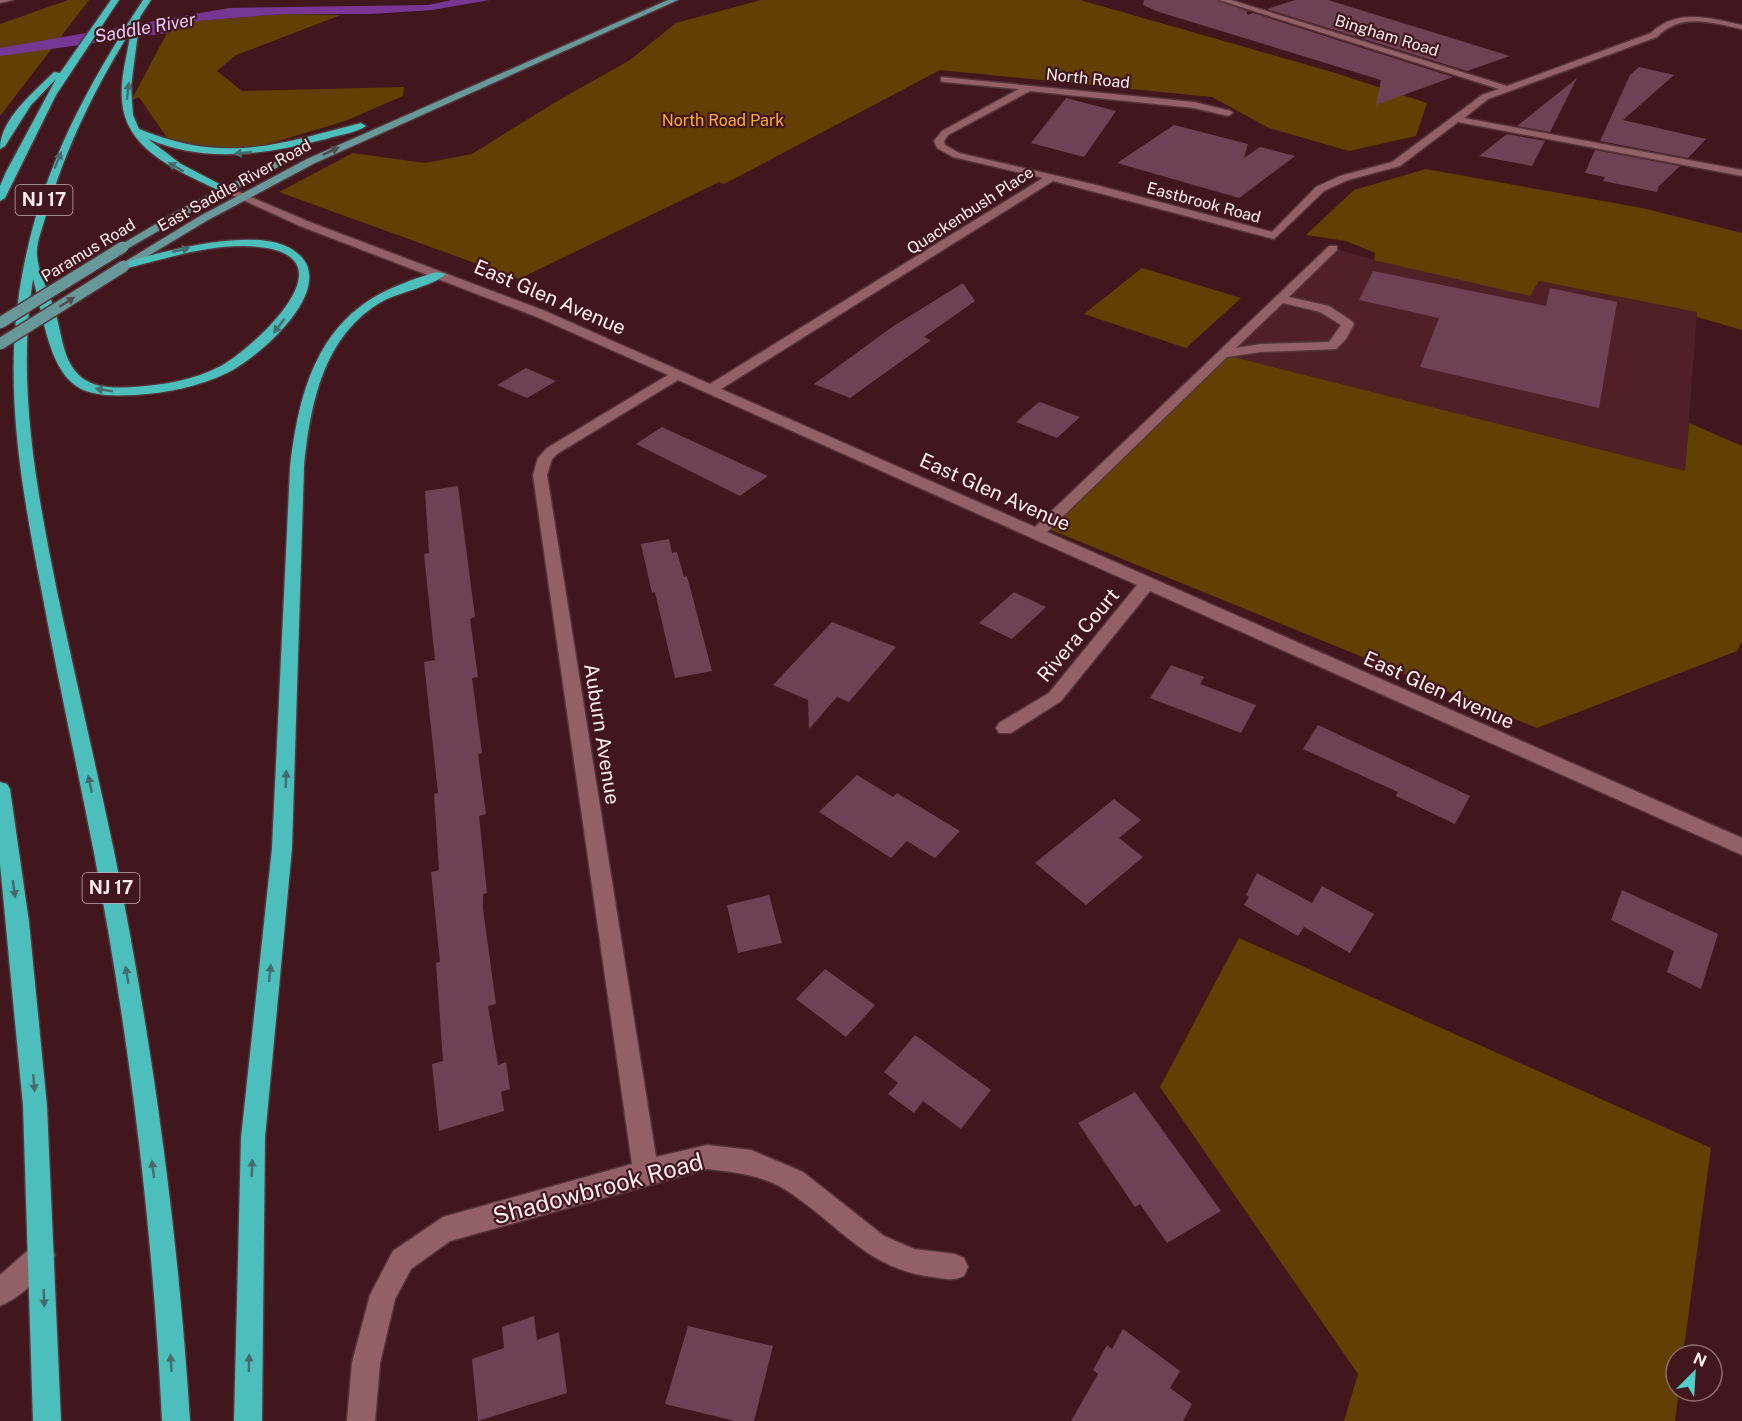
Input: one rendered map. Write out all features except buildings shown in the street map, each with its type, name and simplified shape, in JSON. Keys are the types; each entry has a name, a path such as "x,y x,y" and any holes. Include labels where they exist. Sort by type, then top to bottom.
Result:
{"highway":[{"name":"NJ 17","path":"0,198 23,147 73,58 115,0"},
{"name":"NJ 17","path":"147,0 113,52 78,114 57,163 30,251 20,318 19,360 25,451 37,529 107,868 134,1021 160,1236 176,1421"},
{"path":"138,14 126,106 136,131 164,160 188,174 226,190"},
{"path":"0,147 27,103 73,58"},
{"path":"136,131 158,142 188,150 234,154 288,145 367,124"},
{"path":"30,251 54,338 66,368 78,381 106,391 148,390 181,385 237,363 261,346 277,330 297,299 304,277 301,263 296,258 279,249 254,244 195,247 124,266"},
{"path":"248,1421 253,1138 282,848 297,468 302,421 318,368 348,324 376,301 440,273"},
{"path":"0,789 30,1038 42,1255 47,1421"}],"main road":[{"name":"East Saddle River Road","path":"0,344 124,266 242,197 343,146 495,77 675,0"},
{"name":"East Saddle River Road","path":"392,113 495,77"},
{"name":"East Saddle River Road","path":"226,190 367,124"},
{"name":"Paramus Road","path":"0,323 123,247 226,190"}],"street":[{"path":"0,1 9,0"},
{"name":"Bingham Road","path":"1223,0 1508,89"},
{"name":"Eastbrook Road","path":"1052,177 1274,237 1320,189 1344,178 1396,164 1485,97 1654,35 1671,21 1702,19 1742,27"},
{"name":"North Road","path":"944,79 1194,105 1228,113"},
{"name":"Quackenbush Place","path":"1030,87 945,134 939,141 946,151 956,155 1052,177"},
{"path":"1456,119 1742,173"},
{"name":"Quackenbush Place","path":"711,389 988,219 1052,177"},
{"name":"East Glen Avenue","path":"226,190 265,209 440,273 541,314 1742,847"},
{"path":"1037,533 1333,248"},
{"path":"1221,354 1261,348 1332,346 1342,336 1348,324 1340,315 1319,307 1279,299"},
{"name":"Auburn Avenue","path":"646,1172 540,475 545,458 552,451 677,375"},
{"name":"Rivera Court","path":"1005,728 1055,697 1148,583"},
{"name":"Shadowbrook Road","path":"361,1421 366,1363 382,1295 402,1260 443,1230 646,1172 707,1157 751,1162 794,1181 875,1245 913,1262 955,1267"},
{"path":"0,1293 42,1255"}],"shaded area":[{"path":"1333,248 1374,260 1538,281 1697,312 1685,471 1222,354"}],"green space":[{"path":"68,0 89,0 0,116 0,24"},
{"name":"North Road Park","path":"761,0 1080,0 1332,72 1427,103 1416,136 1349,151 1269,128 1212,97 940,70 724,184 719,182 519,279 279,192 353,153 425,163 472,154 554,103 630,60 676,23"},
{"path":"283,14 341,15 236,55 217,71 242,91 404,87 403,96 345,121 255,148 174,148 139,97 131,101 167,33 197,21"},
{"path":"1426,169 1642,208 1742,233 1742,330 1697,317 1697,312 1539,281 1530,296 1374,260 1375,253 1346,241 1306,235 1354,190"},
{"path":"1142,268 1241,298 1186,348 1084,314"},
{"path":"1222,354 1685,471 1689,423 1742,446 1742,641 1737,651 1537,728 1044,527"},
{"path":"1239,938 1711,1148 1685,1343 1664,1343 1664,1403 1677,1403 1675,1421 1344,1421 1358,1374 1160,1087"}],"water":[{"name":"Saddle River","path":"452,0 490,0 432,10 370,14 283,14 197,21 167,33 0,56 0,48 229,8 428,5"}]}
